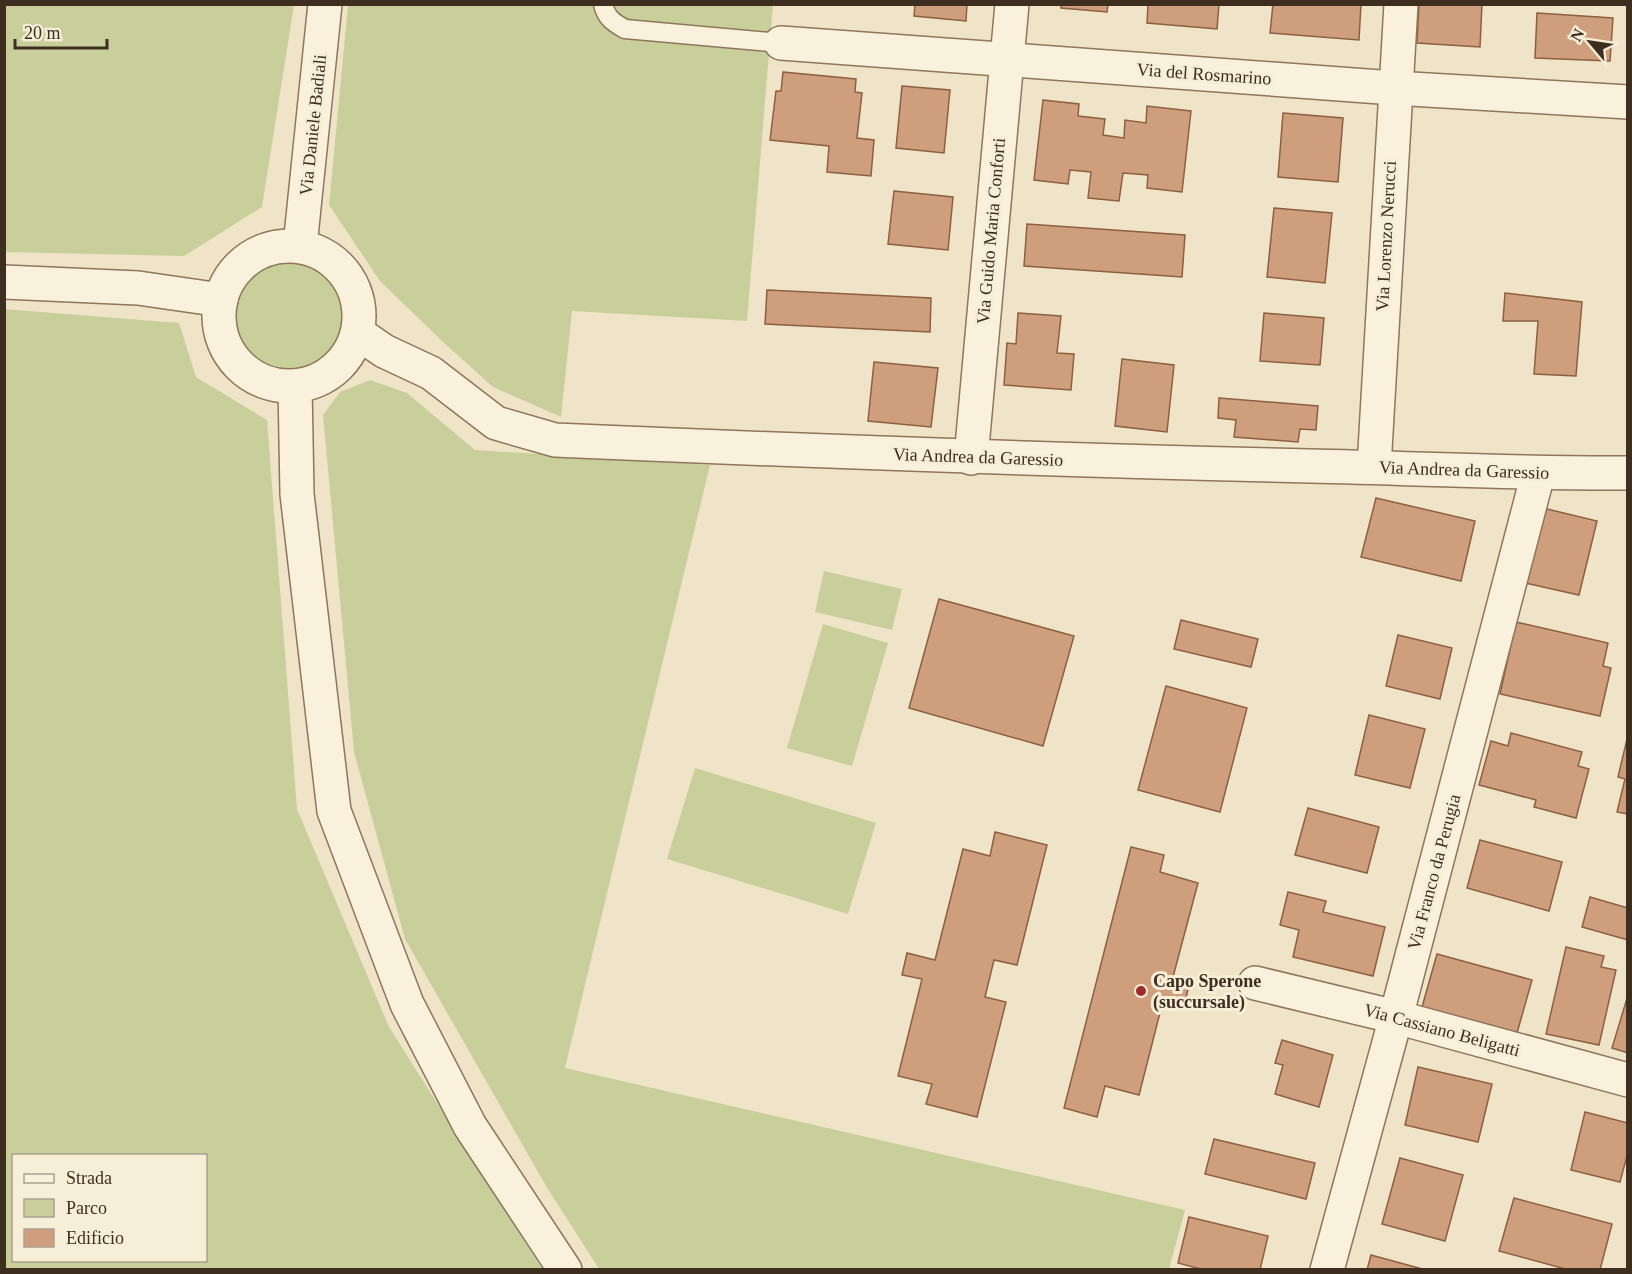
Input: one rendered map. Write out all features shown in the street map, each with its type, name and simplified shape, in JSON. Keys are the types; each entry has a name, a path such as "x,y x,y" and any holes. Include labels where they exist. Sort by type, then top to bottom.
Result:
{"street":[{"name":"Via Daniele Badiali","path":"300,246 325,4"},
{"name":"Via Guido Maria Conforti","path":"971,458 1012,4"},
{"name":"Via Lorenzo Nerucci","path":"1374,467 1394,88 1401,4"},
{"name":"Via del Rosmarino","path":"781,42 1394,88 1628,102"},
{"path":"279,245 300,246 322,253 341,267 348,277 354,287 360,309 358,333 349,353 335,370 316,381 295,386 273,385 253,376 236,362 224,343 219,322 220,300 228,280 242,264 259,252 279,245"},
{"path":"4,282 138,288 220,300"},
{"name":"Via Andrea da Garessio","path":"358,333 384,351 431,373 496,423 555,440 971,458 1374,467 1538,474 1628,472"},
{"path":"295,386 297,494 334,811 406,1004 470,1126 565,1269"},
{"name":"Via Franco da Perugia","path":"1327,1269 1396,1017 1538,474"},
{"name":"Via Cassiano Beligatti","path":"1255,983 1396,1017 1628,1080"}],"lane":[{"path":"603,4 605,13 614,23 625,29 781,42"}],"green space":[{"path":"5,4 294,5 262,207 184,256 5,252"},
{"path":"348,5 773,5 747,321 572,311 561,417 493,387 380,281 329,205"},
{"path":"289,261 310,265 327,277 339,294 343,315 339,336 327,353 310,365 289,369 268,365 251,353 239,336 235,315 239,294 251,277 268,265"},
{"path":"4,309 179,323 196,377 267,420 297,809 389,1027 542,1269 5,1269"},
{"path":"370,380 407,393 475,450 710,465 565,1068 1185,1210 1169,1269 599,1269 546,1186 405,939 354,752 323,415 340,392"},
{"path":"824,571 902,589 892,630 815,612"},
{"path":"823,624 888,643 852,766 787,748"},
{"path":"695,768 876,823 848,914 667,859"}],"building":[{"path":"915,4 967,4 966,21 914,16"},
{"path":"1061,4 1108,4 1107,12 1061,8"},
{"path":"1148,4 1219,4 1217,29 1147,23"},
{"path":"1273,4 1361,4 1359,40 1270,33"},
{"path":"1419,4 1482,4 1480,47 1417,43"},
{"path":"1537,13 1613,18 1610,61 1535,58"},
{"path":"783,72 856,79 855,92 862,93 857,138 874,140 871,176 827,172 829,146 770,140 776,91 781,91"},
{"path":"902,86 950,90 944,153 896,148"},
{"path":"1043,100 1079,104 1078,116 1105,119 1103,135 1124,138 1125,120 1146,123 1147,106 1191,111 1182,192 1147,188 1148,175 1123,173 1119,201 1088,198 1091,172 1070,170 1068,184 1034,180"},
{"path":"1283,113 1343,118 1338,182 1278,177"},
{"path":"894,191 953,197 948,250 888,244"},
{"path":"1274,208 1332,213 1325,283 1267,277"},
{"path":"1027,224 1185,235 1182,277 1024,266"},
{"path":"767,290 931,298 930,332 765,324"},
{"path":"1505,293 1582,302 1576,376 1534,374 1538,321 1503,321"},
{"path":"1018,313 1061,316 1057,353 1074,354 1071,390 1004,385 1007,343 1016,344"},
{"path":"1264,313 1324,318 1320,365 1260,361"},
{"path":"1122,359 1174,365 1167,432 1115,426"},
{"path":"874,362 938,368 931,427 868,421"},
{"path":"1219,398 1318,406 1316,430 1300,429 1298,442 1234,437 1236,420 1218,418"},
{"path":"1376,498 1475,521 1461,581 1361,557"},
{"path":"1543,508 1597,521 1579,595 1525,583"},
{"path":"939,599 1074,636 1043,746 909,708"},
{"path":"1181,620 1258,639 1251,667 1174,649"},
{"path":"1516,622 1608,643 1603,666 1611,668 1600,716 1500,694"},
{"path":"1398,635 1452,648 1440,699 1386,686"},
{"path":"1166,686 1247,708 1220,812 1138,790"},
{"path":"1369,715 1425,729 1410,788 1355,775"},
{"path":"1511,733 1582,752 1578,766 1589,769 1576,818 1534,807 1536,800 1479,785 1491,741 1508,746"},
{"path":"1627,739 1628,814 1617,812 1625,779 1618,777"},
{"path":"1308,808 1379,827 1367,873 1295,855"},
{"path":"995,832 1047,845 1017,965 994,960 985,997 1006,1002 977,1117 926,1104 932,1084 898,1076 922,979 902,975 907,953 935,960 963,849 990,856"},
{"path":"1480,840 1562,862 1549,911 1467,888"},
{"name":"Capo Sperone (succursale)","path":"1131,847 1164,855 1160,872 1198,883 1173,977 1190,981 1184,1006 1163,1001 1139,1095 1105,1086 1097,1117 1064,1108"},
{"path":"1288,892 1326,901 1323,912 1385,927 1373,976 1293,957 1299,930 1280,925"},
{"path":"1590,897 1628,908 1628,940 1582,927"},
{"path":"1566,947 1604,956 1601,967 1616,970 1599,1045 1546,1034"},
{"path":"1437,954 1532,980 1517,1033 1422,1007"},
{"path":"1628,995 1628,1053 1612,1048"},
{"path":"1282,1040 1333,1055 1319,1107 1275,1094 1283,1065 1275,1063"},
{"path":"1418,1067 1492,1084 1478,1142 1405,1125"},
{"path":"1585,1112 1628,1123 1628,1152 1620,1182 1571,1170"},
{"path":"1214,1139 1315,1163 1306,1199 1205,1174"},
{"path":"1400,1158 1463,1175 1445,1241 1382,1224"},
{"path":"1514,1198 1612,1224 1600,1270 1569,1270 1499,1251"},
{"path":"1189,1217 1268,1236 1260,1270 1204,1270 1178,1263"},
{"path":"1371,1255 1426,1270 1367,1270"}],"place":[{"name":"Capo Sperone (succursale)","path":"1141,991"}]}
